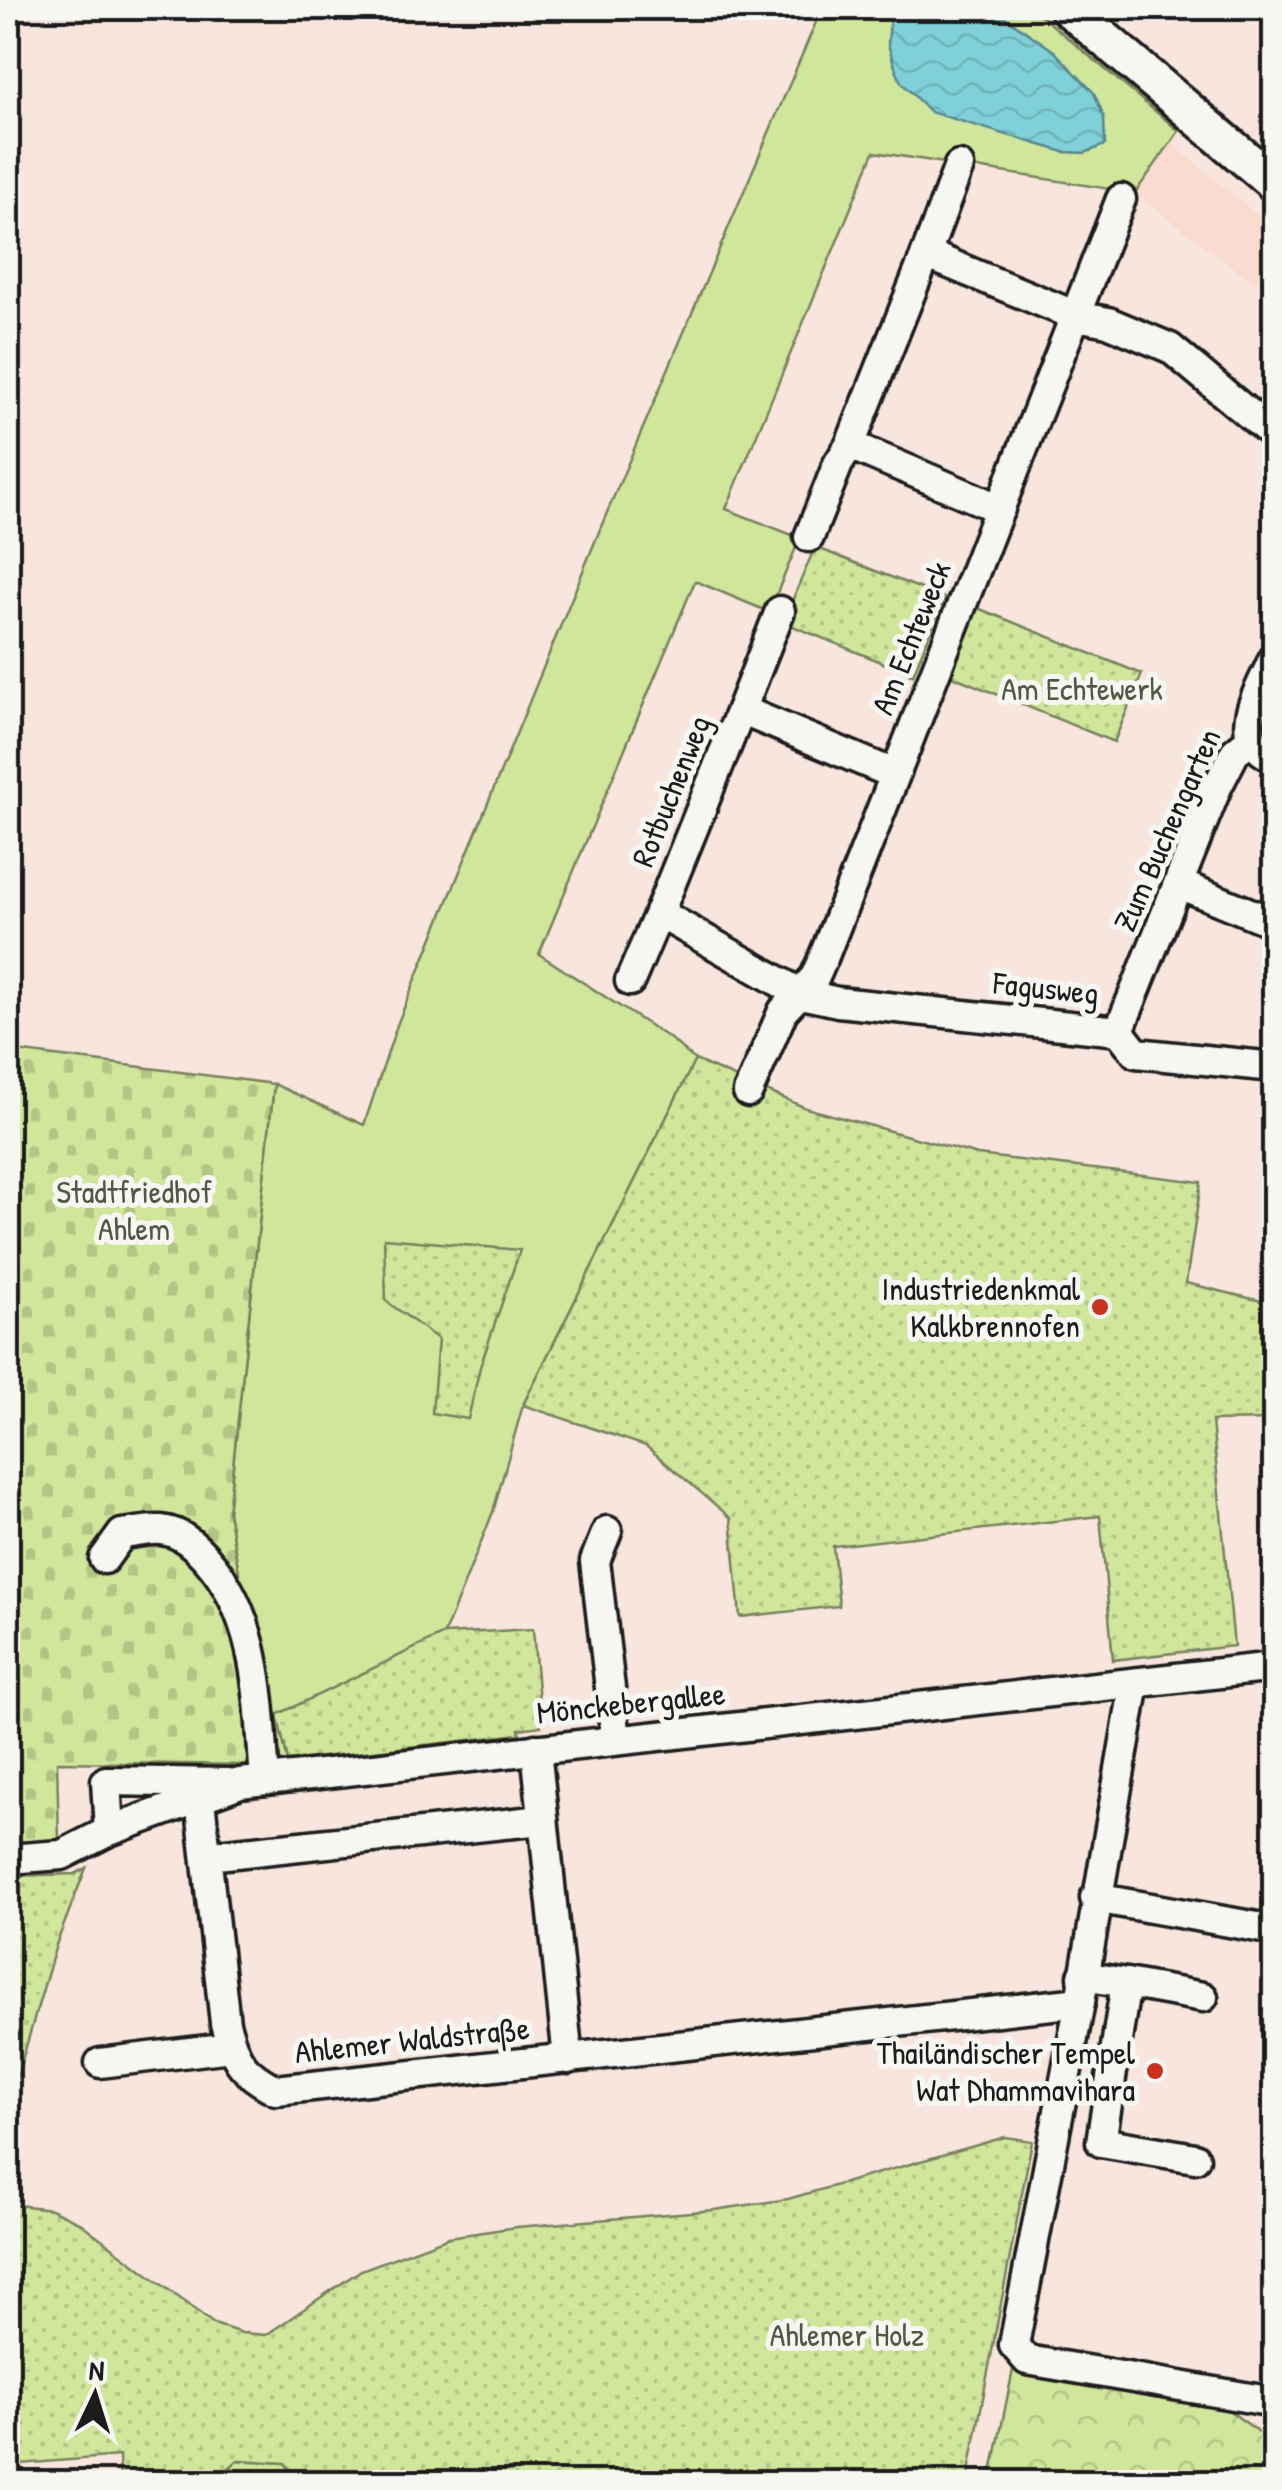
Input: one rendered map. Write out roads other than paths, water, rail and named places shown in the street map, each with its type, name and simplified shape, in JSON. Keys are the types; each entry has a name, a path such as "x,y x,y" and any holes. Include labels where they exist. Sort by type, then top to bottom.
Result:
{"main road":[{"path":"1068,8 1274,183"}],"street":[{"path":"809,537 838,464 850,445 959,166"},
{"name":"Am Echteweck","path":"748,1092 783,1011 801,994 822,961 1120,199"},
{"path":"926,254 1076,316 1108,322 1170,348 1274,435"},
{"path":"850,445 1000,509"},
{"name":"Rotbuchenweg","path":"780,611 660,913 801,994"},
{"name":"Zum Buchengarten","path":"1119,1031 1217,787 1235,752 1251,739 1248,722 1274,657"},
{"name":"Rotbuchenweg","path":"741,710 894,774"},
{"path":"1251,739 1259,750 1274,758"},
{"path":"1179,884 1274,923"},
{"path":"630,981 660,913"},
{"name":"Fagusweg","path":"801,994 838,1002 1119,1031 1136,1053 1274,1067"},
{"path":"104,1559 122,1534 162,1530 190,1540 224,1578 256,1668 252,1781 106,1781 109,1831"},
{"path":"607,1531 595,1561 616,1740"},
{"name":"Mönckebergallee","path":"8,1858 62,1855 109,1831 252,1781 1274,1667"},
{"path":"1135,1683 1014,2346 1027,2360 1274,2402"},
{"name":"Ahlemer Waldstraße","path":"536,1748 568,2058"},
{"name":"Ahlemer Waldstraße","path":"200,1800 225,2023 247,2075 276,2090 568,2058 1126,1983 1203,1997"},
{"path":"207,1856 542,1820"},
{"path":"1095,1898 1274,1930"},
{"path":"1126,1983 1101,2142 1195,2158"},
{"path":"100,2063 232,2047"}],"water":[{"path":"891,8 992,8 1054,51 1094,93 1104,117 1105,145 1085,153 1064,152 930,112 901,82 895,67 888,44"}],"place":[{"name":"Industriedenkmal Kalkbrennofen","path":"1100,1307"},
{"name":"Thailändischer Tempel Wat Dhammavihara","path":"1155,2071"}],"park label":[{"name":"Am Echtewerk","path":"1082,689"},
{"name":"Stadtfriedhof Ahlem","path":"134,1210"},
{"name":"Ahlemer Holz","path":"847,2335"}]}
